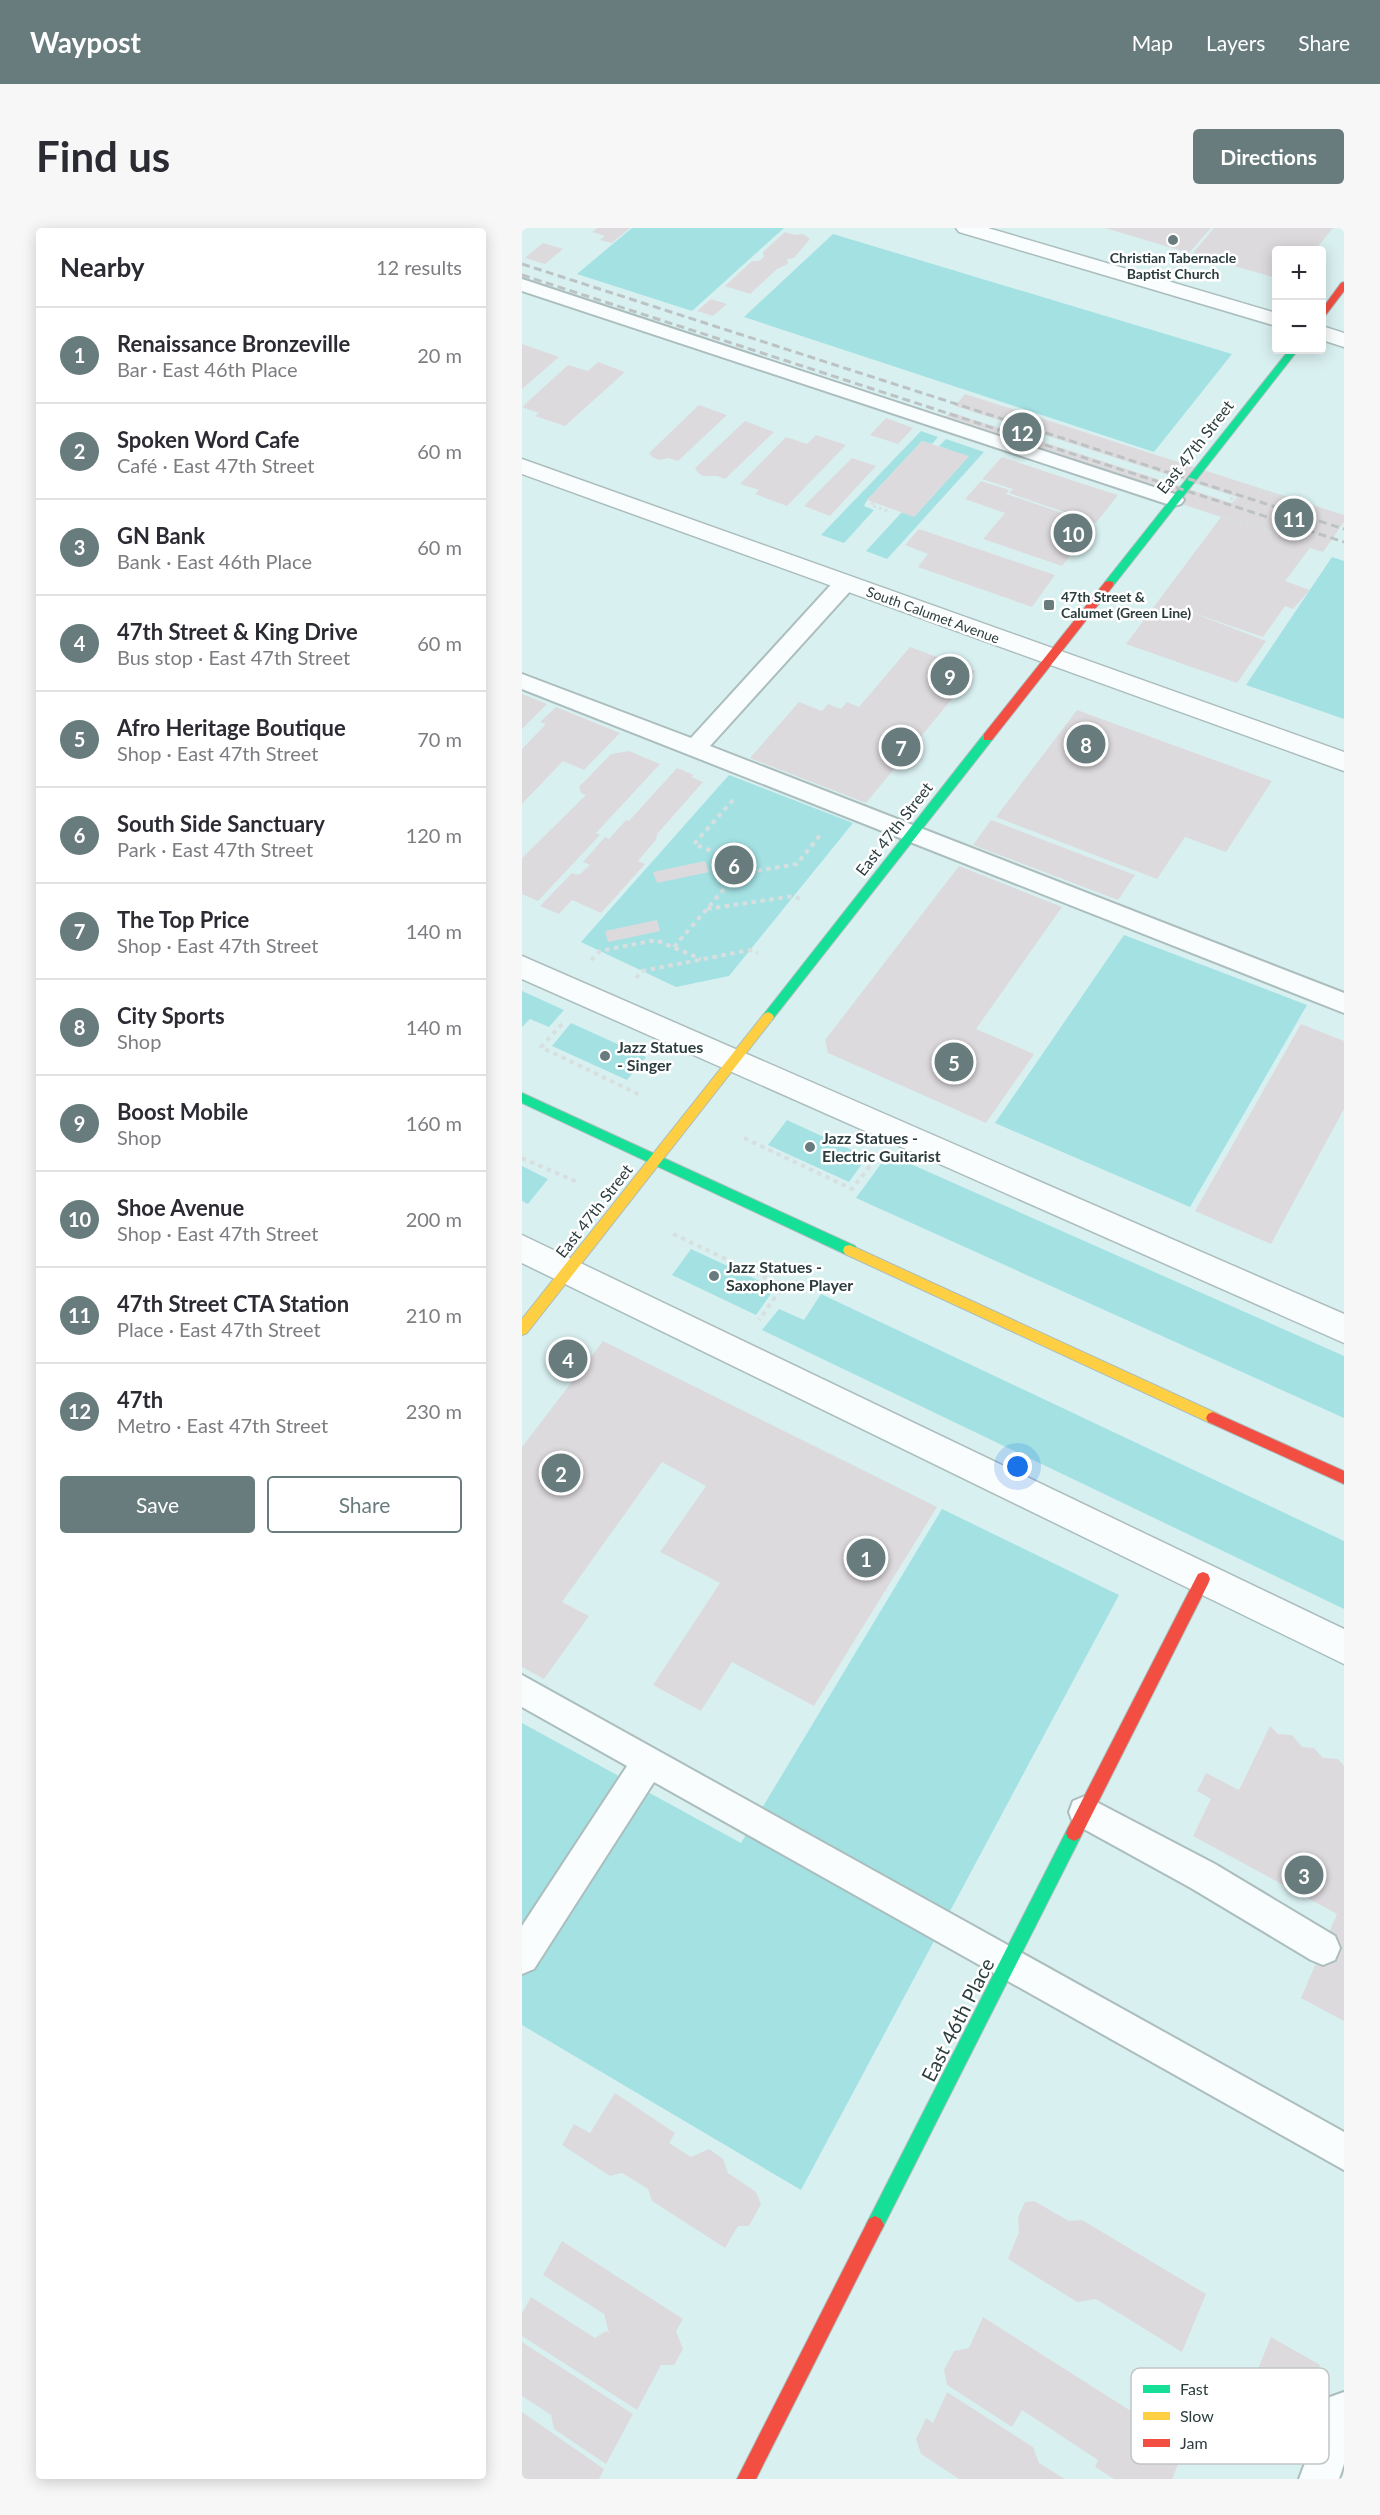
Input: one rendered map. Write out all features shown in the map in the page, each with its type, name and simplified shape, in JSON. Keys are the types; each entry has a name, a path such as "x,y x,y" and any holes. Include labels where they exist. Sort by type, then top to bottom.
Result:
{"main road":[{"path":"1326,309 1344,285"},
{"name":"East 47th Street","path":"522,1329 1290,354"},
{"path":"522,1098 1344,1478"},
{"name":"East 46th Place","path":"746,2479 1203,1579"}],"street":[{"path":"966,228 1272,319"},
{"path":"1326,334 1344,340"},
{"name":"South Calumet Avenue","path":"522,466 1344,762"},
{"path":"522,967 1344,1329"},
{"path":"522,1248 1344,1647"}],"lane":[{"path":"522,285 1174,500"},
{"path":"694,749 845,583"},
{"path":"522,681 1344,1004"},
{"path":"522,1690 1344,2152"},
{"path":"522,1957 649,1761"},
{"path":"1085,1812 1203,1876 1323,1948"},
{"path":"1329,2450 1344,2411"},
{"path":"1318,2479 1324,2464"}],"path":[{"path":"1247,486 1298,502"},
{"path":"1230,498 1253,506"},
{"path":"873,502 871,505 890,512"},
{"path":"1223,516 1276,533"},
{"path":"737,874 729,858 694,844 738,795"},
{"path":"674,946 737,874 797,864 821,834"},
{"path":"707,909 794,896 802,900"},
{"path":"589,963 600,951 656,940 701,959"},
{"path":"631,982 642,971 750,950 758,953"},
{"path":"568,1017 541,1047 642,1096"},
{"path":"744,1138 852,1189 877,1156"},
{"path":"522,1158 578,1182"},
{"path":"673,1234 783,1286 758,1322 748,1317"}],"shaded area":[{"path":"632,228 784,228 692,311 577,274"},
{"path":"833,234 1232,354 1154,452 744,317"},
{"path":"921,431 938,437 932,444 922,441 867,500 864,506 874,510 844,543 821,535"},
{"path":"946,439 984,452 887,559 866,551 902,512 915,516 968,457 939,446"},
{"path":"1332,557 1344,561 1344,719 1246,685"},
{"path":"729,775 853,823 729,976 676,987 581,942"},
{"path":"1124,935 1307,1005 1190,1207 995,1123"},
{"path":"522,991 564,1010 549,1027 530,1019 522,1027"},
{"path":"571,1023 646,1057 627,1080 552,1046"},
{"path":"787,1120 867,1157 849,1182 768,1145"},
{"path":"888,1154 1344,1356 1344,1418 856,1198"},
{"path":"522,1166 548,1179 528,1204 522,1201"},
{"path":"691,1249 775,1288 756,1315 672,1275"},
{"path":"821,1294 1344,1541 1344,1609 762,1330 779,1309 804,1320"},
{"path":"942,1509 1119,1595 801,2190 522,2025 522,1723 741,1843"}],"building":[{"path":"597,228 630,228 612,243 600,240 605,236 592,232"},
{"name":"Christian Tabernacle Baptist Church","path":"1105,228 1211,228 1189,253"},
{"path":"1214,228 1333,228 1318,246 1272,246 1272,277 1192,254"},
{"path":"785,232 795,235 803,234 810,239 794,258 787,259 788,264 777,269 750,294 725,286 752,261 759,261 764,257 763,252"},
{"path":"543,243 563,249 545,264 525,258"},
{"path":"711,299 727,304 713,316 697,311"},
{"path":"522,344 559,357 522,389"},
{"path":"598,362 625,372 565,426 535,416 539,413 522,407 568,365 588,371"},
{"path":"965,394 1344,515 1344,522 1323,552 1310,548 1285,581 1310,590 1293,609 1285,606 1263,637 1188,611 1266,641 1237,683 1126,644 1221,517 939,424 950,412 1232,503 1237,497 955,406"},
{"path":"699,405 727,415 678,461 668,458 659,460 652,457 649,453"},
{"path":"886,418 913,428 898,444 870,435"},
{"path":"745,421 774,432 725,479 717,476 703,476 698,473 695,468"},
{"path":"816,435 846,445 787,506 755,494 759,490 740,484 786,437 807,444"},
{"path":"922,441 969,456 914,517 867,500"},
{"path":"1002,457 1118,495 1096,523 1009,493 1013,489 982,479"},
{"path":"852,458 876,466 830,516 804,506"},
{"path":"981,481 1009,490 1006,494 1095,524 1062,566 983,539 1005,513 965,499"},
{"path":"919,529 1055,575 1032,607 918,567 928,554 905,545"},
{"path":"910,647 975,671 866,803 750,758 799,702 822,711 828,704 841,709 847,702 859,707"},
{"path":"522,694 547,704 522,729"},
{"path":"556,707 620,733 584,770 563,761 522,804 522,749 546,724 540,722"},
{"path":"1077,710 1272,781 1226,852 1185,837 1157,879 996,817"},
{"path":"629,751 660,764 596,833 600,835 538,901 522,894 522,858 586,795 581,793 579,787 611,754"},
{"path":"677,768 694,775 691,777 703,782 657,834 656,840 638,861 645,864 601,913 572,900 559,914 540,906 572,873 579,875 590,865 583,862 605,837 609,839 626,820 629,821"},
{"path":"991,820 1135,875 1118,900 973,845"},
{"path":"705,861 709,872 657,883 653,872"},
{"path":"959,866 1062,907 976,1029 1034,1054 986,1123 828,1053 825,1040"},
{"path":"657,920 660,931 608,942 605,931"},
{"path":"1301,1024 1344,1041 1344,1109 1271,1244 1195,1211"},
{"path":"603,1341 937,1507 814,1706 732,1662 701,1711 653,1685 720,1583 660,1552 706,1486 662,1462 562,1602 589,1616 544,1679 522,1667 522,1447"},
{"path":"1270,1726 1278,1734 1292,1735 1302,1747 1314,1748 1323,1758 1338,1759 1344,1766 1344,2021 1301,1998 1337,1914 1193,1836 1211,1799 1197,1791 1206,1773 1239,1790"},
{"path":"615,2093 675,2133 669,2143 691,2157 709,2149 723,2159 728,2173 756,2192 761,2204 749,2226 738,2226 725,2248 652,2201 648,2189 622,2173 610,2176 562,2145 574,2124 590,2133"},
{"path":"1034,2201 1069,2221 1082,2220 1206,2294 1182,2352 1096,2299 1077,2302 1008,2259 1019,2232 1018,2217 1025,2202"},
{"path":"562,2241 683,2319 676,2331 683,2349 674,2365 661,2365 637,2410 522,2336 522,2313 531,2297 595,2338 606,2331 609,2333 604,2314 543,2275"},
{"path":"983,2317 1131,2411 1131,2464 1178,2464 1172,2479 1114,2479 1095,2467 1098,2460 1022,2410 1012,2427 947,2385 944,2370 954,2351 969,2348"},
{"path":"1271,2337 1320,2365 1319,2368 1258,2368"},
{"path":"522,2342 633,2414 606,2464 554,2429 551,2415 522,2396"},
{"path":"947,2392 1033,2447 1039,2463 1065,2479 959,2479 921,2454 916,2439 926,2418 933,2423"},
{"path":"522,2412 604,2469 599,2479 522,2479"}],"railway":[{"path":"522,264 1344,529"},
{"path":"522,275 1344,542"}],"traffic: fast":[{"path":"1109,584 1290,354"},
{"path":"768,1017 988,737"},
{"path":"522,1098 850,1250"},
{"path":"875,2225 1074,1833"}],"traffic: slow":[{"path":"522,1329 768,1017"},
{"path":"850,1250 1213,1418"}],"traffic: jam":[{"path":"1326,309 1344,285"},
{"path":"988,737 1109,584"},
{"path":"1213,1418 1344,1478"},
{"path":"1074,1833 1203,1579"},
{"path":"746,2479 875,2225"}],"place":[{"name":"Christian Tabernacle Baptist Church","path":"1173,240"},
{"name":"47th","path":"1022,432"},
{"name":"47th Street CTA Station","path":"1294,518"},
{"name":"Shoe Avenue","path":"1073,533"},
{"name":"47th Street & Calumet (Green Line)","path":"1049,605"},
{"name":"Boost Mobile","path":"950,676"},
{"name":"City Sports","path":"1086,744"},
{"name":"The Top Price","path":"901,747"},
{"name":"South Side Sanctuary","path":"734,865"},
{"name":"Jazz Statues - Singer","path":"605,1056"},
{"name":"Afro Heritage Boutique","path":"954,1062"},
{"name":"Jazz Statues - Electric Guitarist","path":"810,1147"},
{"name":"Jazz Statues - Saxophone Player","path":"714,1276"},
{"name":"47th Street & King Drive","path":"568,1359"},
{"name":"Spoken Word Cafe","path":"561,1473"},
{"name":"Renaissance Bronzeville","path":"866,1558"},
{"name":"GN Bank","path":"1304,1875"}]}
